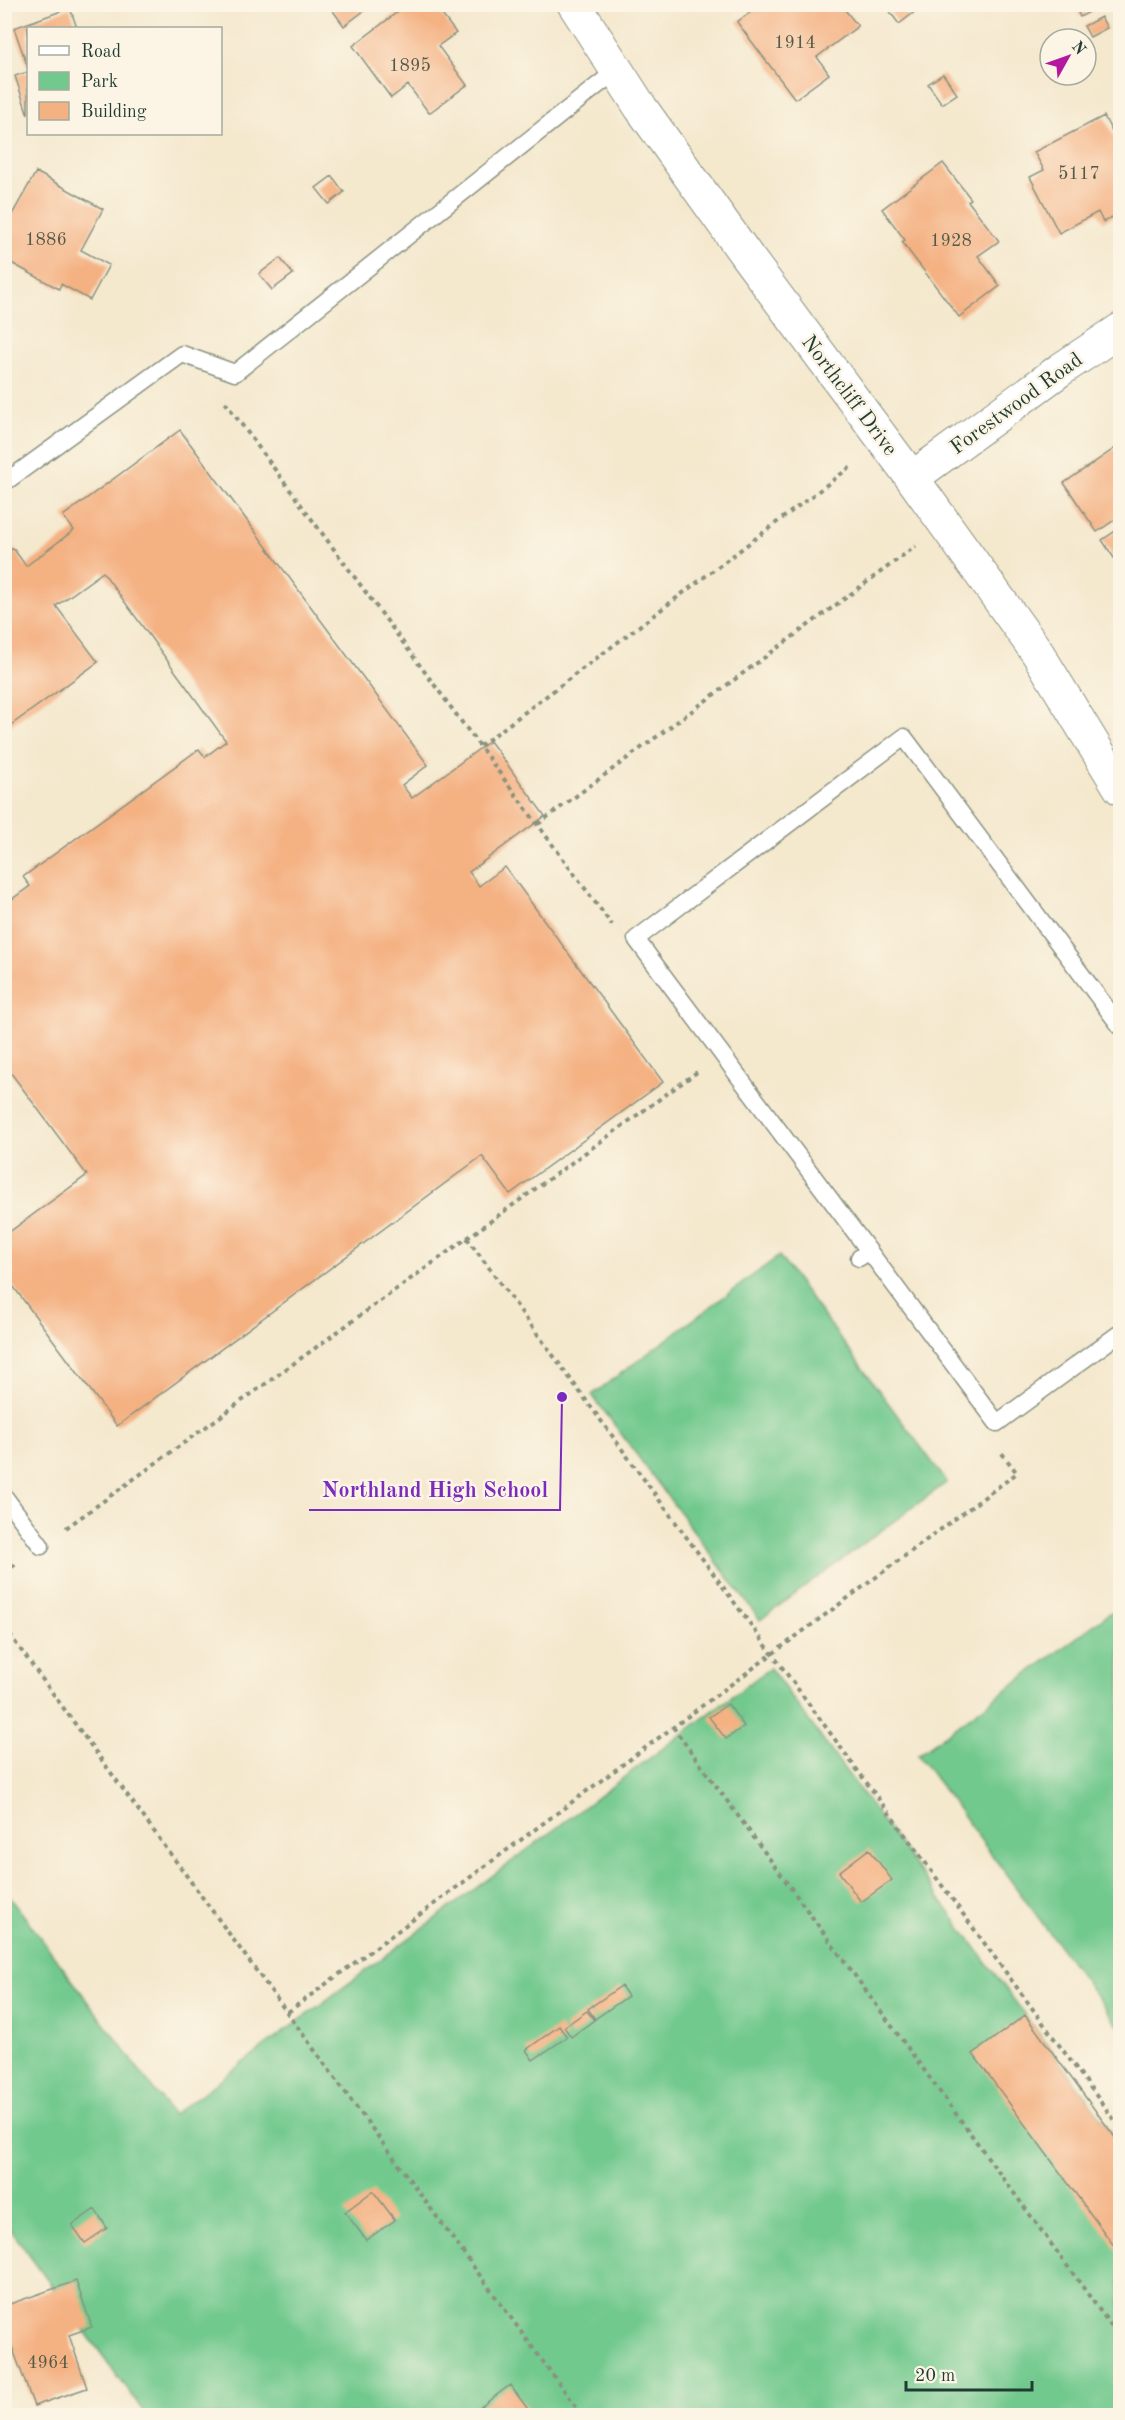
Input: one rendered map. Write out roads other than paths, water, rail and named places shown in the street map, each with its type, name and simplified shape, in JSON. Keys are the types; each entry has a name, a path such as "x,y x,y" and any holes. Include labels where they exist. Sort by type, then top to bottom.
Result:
{"street":[{"name":"Northcliff Drive","path":"581,7 617,70 746,255 885,441 1037,652 1120,788"},
{"name":"Forestwood Road","path":"912,478 1060,370 1120,330"}],"lane":[{"path":"4,483 182,354 235,374 617,70"},
{"path":"1120,1026 904,737 636,939 722,1053 864,1255 997,1423 1120,1333"},
{"path":"4,1496 41,1546"}],"place":[{"name":"Northland High School","path":"562,1397"}]}
